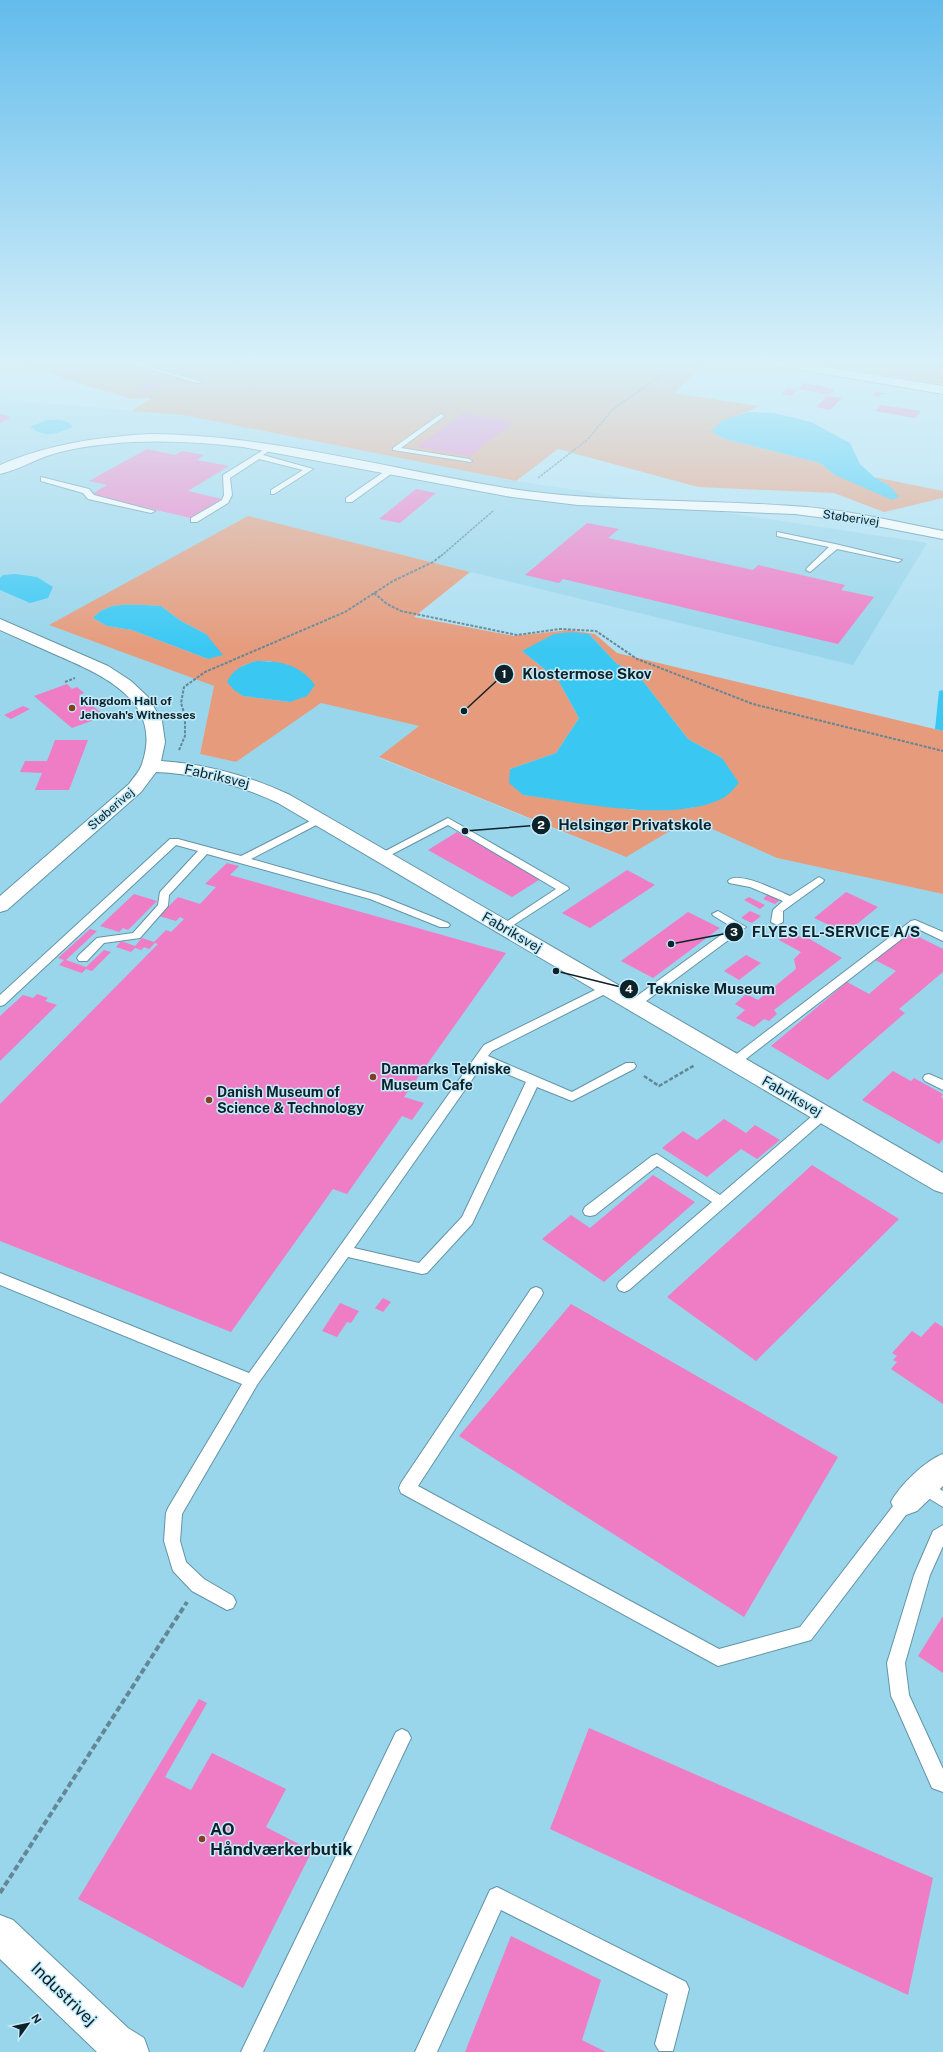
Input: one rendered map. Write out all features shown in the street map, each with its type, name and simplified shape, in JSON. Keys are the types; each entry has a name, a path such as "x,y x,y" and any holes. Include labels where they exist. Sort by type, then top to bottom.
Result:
{"street":[{"name":"Støberivej","path":"0,470 34,457"},
{"name":"Støberivej","path":"316,457 519,494 581,501 795,510 856,518 943,535"},
{"name":"Støberivej","path":"0,624 102,669 125,684 142,701 153,721 156,742 151,766 135,788 0,906"},
{"name":"Fabriksvej","path":"151,766 206,771 252,784 284,799 943,1184"},
{"path":"924,1496 943,1467"},
{"name":"Industrivej","path":"0,1933 114,2042 130,2052"}],"lane":[{"path":"194,520 225,501 228,495 226,477 256,457"},
{"path":"260,457 309,469 274,492"},
{"path":"443,457 469,461"},
{"path":"349,500 391,471"},
{"path":"44,479 86,491 91,497 151,511"},
{"path":"780,534 898,560"},
{"path":"810,570 835,546"},
{"path":"242,860 318,820"},
{"path":"381,856 448,821 564,889 504,928"},
{"path":"0,1002 174,841 374,897 444,925"},
{"path":"83,958 101,940 136,936 163,906 164,894 205,850"},
{"path":"777,922 778,910 819,880"},
{"path":"733,881 753,884 791,901"},
{"path":"634,1004 740,927 718,914"},
{"path":"734,1062 915,923 939,934 943,938"},
{"path":"227,1602 198,1585 180,1566 172,1541 174,1513 252,1381 488,1048 607,988"},
{"path":"481,1058 572,1098 630,1066"},
{"path":"928,1078 943,1086"},
{"path":"344,1251 422,1269 467,1220 533,1081"},
{"path":"624,1286 823,1114"},
{"path":"590,1211 657,1159 721,1202"},
{"path":"0,1279 252,1381"},
{"path":"536,1293 407,1488 718,1658 805,1634 924,1496"},
{"path":"943,1532 922,1575 896,1663 900,1696 939,1781 943,1784"},
{"path":"252,2052 402,1738"},
{"path":"426,2052 497,1897 679,1990 666,2044"}],"path":[{"path":"519,494 527,486 565,457"},
{"path":"172,767 185,736 185,716 181,703 184,687 205,672 345,612 393,581 433,562 493,511"},
{"path":"374,593 387,604 401,611 516,635 574,628 596,631 608,637 626,653 637,659 753,704 943,751"},
{"path":"630,1066 659,1086 687,1070"},
{"path":"0,1893 198,1585"}],"shaded area":[{"path":"0,457 394,457 516,481 927,543 853,665 421,560 49,625 214,686 200,754 236,762 321,703 419,726 379,758 625,857 690,819 777,858 943,894 943,2052 0,2052"},
{"path":"394,457 548,457 516,481"},
{"path":"587,457 795,457 820,463 835,475 890,486 874,477 943,491 943,498 884,512 834,493 698,487"},
{"path":"248,516 470,572 414,617 514,636 569,630 595,634 617,653 943,731 943,894 777,858 690,819 626,857 379,757 419,726 321,703 236,762 200,754 214,686 49,625","holes":["123,605 161,606 181,621 206,634 208,659 132,630 107,626 93,618 104,609 110,607","589,634 617,664 636,672 688,739 722,758 693,808 635,810 523,795 510,769 556,753 579,718 558,680 522,651","256,661 271,661 290,702 243,696 242,666"]}],"water":[{"path":"795,457 857,457 860,464 874,477 890,486 899,497 892,500 835,475 820,463"},
{"path":"16,574 37,577 53,587 48,598 30,603 0,590 0,578 3,575"},
{"path":"123,605 161,606 181,621 206,634 223,655 208,659 132,630 107,626 93,618 104,609 110,607"},
{"path":"571,632 589,634 617,664 636,672 688,739 722,758 739,783 723,798 703,806 653,810 597,806 523,795 509,783 510,769 556,753 579,718 558,680 522,651 554,634"},
{"path":"256,661 289,665 303,672 315,685 307,696 290,702 243,696 234,690 227,682 232,674 239,668"},
{"path":"943,690 943,731 935,729 939,691"}],"building":[{"path":"133,457 202,457 197,460 229,466 188,491 222,499 191,518 90,495 107,485 89,481"},
{"path":"416,489 436,493 400,523 379,519"},
{"path":"587,523 619,529 608,538 753,570 758,565 845,585 841,590 874,597 838,644 563,579 559,583 525,575"},
{"name":"Kingdom Hall of Jehovah's Witnesses","path":"67,684 72,689 77,687 84,693 79,695 105,716 72,728 34,696"},
{"path":"23,706 30,709 11,719 4,715"},
{"path":"55,740 88,740 69,790 35,790 42,773 20,772 25,761 47,761"},
{"path":"457,832 542,878 512,897 428,850"},
{"name":"Danish Museum of Science & Technology","path":"227,863 239,866 230,875 506,953 404,1097 424,1103 412,1120 402,1116 347,1194 333,1189 231,1332 0,1241 0,1104 158,944 155,943 149,949 144,947 141,950 135,948 131,952 116,947 121,941 135,946 142,938 154,942 166,930 171,932 184,919 180,917 176,921 159,916 178,897 200,904 216,887 205,884"},
{"path":"627,870 655,885 590,928 562,913"},
{"path":"846,892 878,907 846,933 814,918"},
{"path":"134,894 157,901 128,930 123,928 119,932 100,926"},
{"path":"768,894 780,900 775,904 763,899"},
{"path":"749,897 765,905 760,909 744,900"},
{"path":"750,911 761,916 752,923 741,918"},
{"path":"688,912 720,928 653,978 621,961"},
{"path":"90,929 97,931 66,960 86,967 104,950 111,952 92,971 86,969 82,973 59,965 64,960 58,958"},
{"path":"789,932 803,938 808,938 842,958 774,1010 777,1014 769,1021 764,1019 754,1027 736,1018 745,1010 735,1004 746,994 758,1000 796,969 794,959 801,952 779,940"},
{"path":"909,932 943,949 943,972 899,1009 905,1013 828,1080 771,1046 847,982 869,994 896,971 875,960"},
{"path":"746,955 761,963 739,980 724,971"},
{"path":"37,994 48,998 45,1001 57,1005 0,1061 0,1016 23,995 33,998"},
{"path":"893,1071 911,1081 914,1078 943,1094 941,1097 943,1098 943,1139 939,1144 862,1100"},
{"path":"724,1119 746,1133 755,1125 780,1140 757,1159 741,1149 707,1177 662,1148 683,1131 697,1140"},
{"path":"812,1165 899,1219 756,1361 667,1297"},
{"path":"653,1175 695,1202 604,1282 542,1239 571,1215 590,1228"},
{"path":"383,1298 391,1302 383,1312 375,1308"},
{"path":"340,1303 359,1311 351,1323 347,1322 337,1337 322,1331"},
{"path":"571,1304 838,1457 744,1617 459,1436"},
{"path":"935,1322 943,1327 943,1404 891,1369 897,1362 893,1360 897,1356 892,1353 912,1331 921,1337"},
{"path":"943,1616 943,1673 918,1656"},
{"name":"AO Håndværkerbutik","path":"199,1699 207,1703 165,1777 191,1790 212,1753 286,1789 266,1827 312,1851 243,1988 78,1899"},
{"path":"589,1728 933,1878 908,1995 550,1829"},
{"path":"511,1936 601,1980 582,2040 606,2052 465,2052"}],"place":[{"name":"Kingdom Hall of Jehovah's Witnesses","path":"72,708"},
{"name":"Klostermose Skov","path":"464,711"},
{"name":"Helsingør Privatskole","path":"465,831"},
{"name":"FLYES EL-SERVICE A/S","path":"671,944"},
{"name":"Tekniske Museum","path":"556,971"},
{"name":"Danmarks Tekniske Museum Cafe","path":"373,1077"},
{"name":"Danish Museum of Science & Technology","path":"209,1100"},
{"name":"AO Håndværkerbutik","path":"202,1839"}]}
